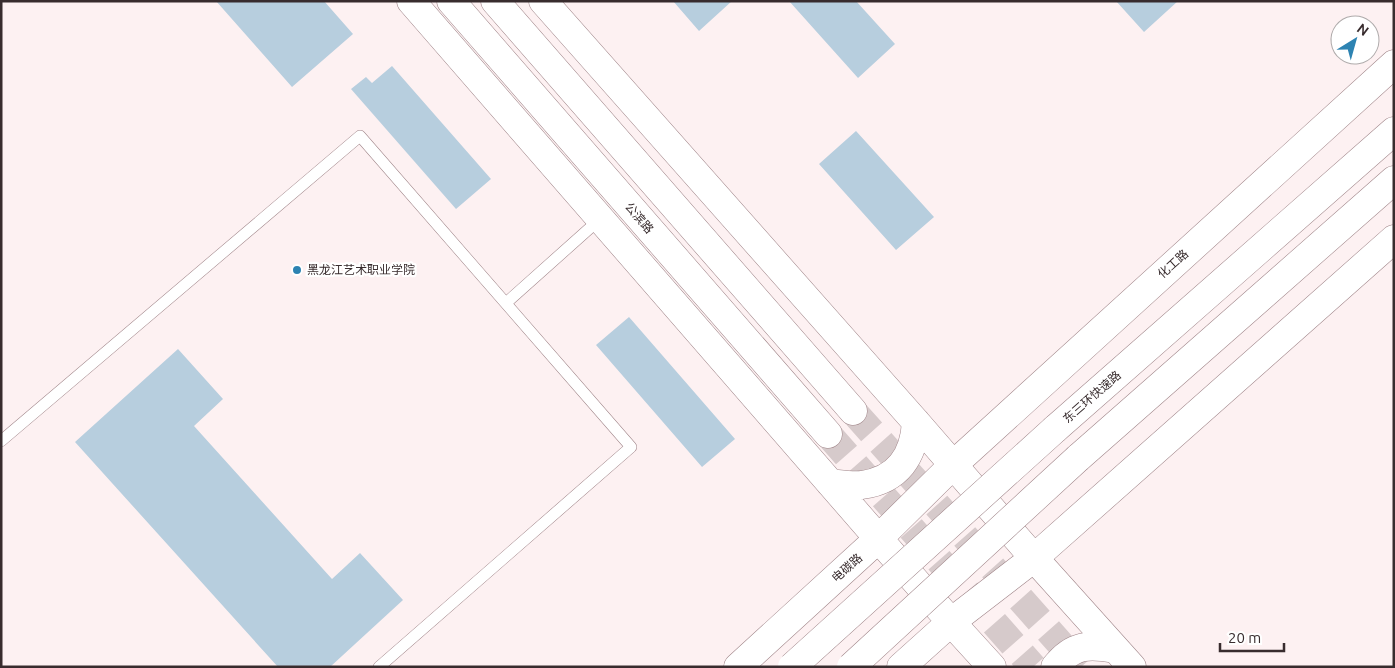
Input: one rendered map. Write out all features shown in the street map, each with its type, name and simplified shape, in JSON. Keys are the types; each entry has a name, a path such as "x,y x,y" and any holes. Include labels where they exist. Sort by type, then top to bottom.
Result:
{"main road":[{"path":"410,1 878,539 992,667"},
{"name":"公滨路","path":"451,1 828,434"},
{"path":"495,1 853,411"},
{"path":"543,1 1124,658"},
{"name":"化工路","path":"953,465 1394,64"},
{"name":"东三环快速路","path":"792,667 1055,429 1394,131"},
{"path":"851,667 1078,458 1394,180"},
{"path":"901,667 951,622 1034,558 1394,239"},
{"path":"830,483 861,485 876,482 891,474 909,455 914,442 916,422"},
{"name":"电碳路","path":"738,667 878,539 953,465"},
{"path":"1055,667 1060,660 1073,650 1087,645 1124,658"}],"lane":[{"path":"1,441 360,136 631,447 379,667"},
{"path":"506,303 600,219"}],"building":[{"path":"216,1 324,1 353,34 292,87"},
{"path":"673,1 732,1 699,31"},
{"path":"789,1 856,1 895,44 858,78"},
{"path":"1116,1 1178,1 1144,32"},
{"path":"392,66 491,179 456,209 351,89 366,77 372,83"},
{"path":"856,131 934,217 896,250 819,164"},
{"path":"629,317 735,439 702,467 596,345"},
{"path":"178,349 223,399 194,426 332,579 360,553 403,600 330,667 278,667 75,442"}],"tunnel":[{"path":"853,411 1081,667"},
{"path":"828,434 1033,667"}],"place":[{"name":"黑龙江艺术职业学院","path":"297,270"}]}
